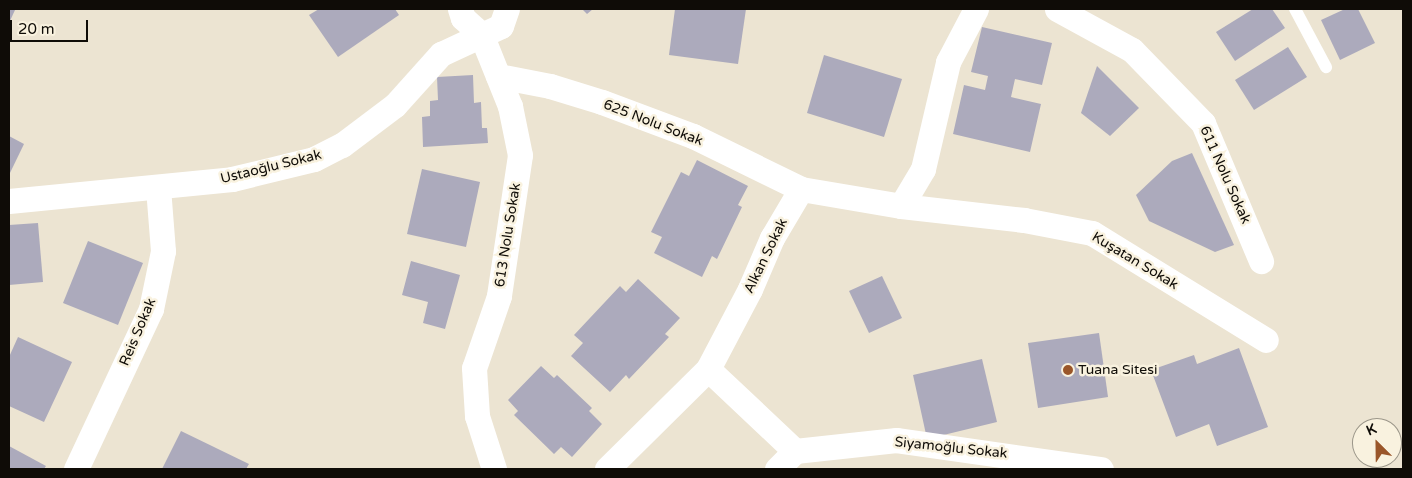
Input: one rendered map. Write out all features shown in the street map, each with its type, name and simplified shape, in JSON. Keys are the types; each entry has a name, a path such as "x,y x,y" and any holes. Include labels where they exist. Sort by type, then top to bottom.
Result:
{"street":[{"name":"613 Nolu Sokak","path":"460,9 464,18 481,34 510,106 520,155 499,296 474,368 477,416 494,469"},
{"name":"Ustaoğlu Sokak","path":"9,201 232,179 314,159 342,145 395,104 441,54 501,26 507,9"},
{"path":"801,189 901,206 923,169 948,62 976,9"},
{"name":"611 Nolu Sokak","path":"1057,9 1093,16 1132,50 1203,123 1261,261"},
{"name":"625 Nolu Sokak","path":"498,76 550,86 693,136 801,189"},
{"name":"Reis Sokak","path":"76,469 151,308 163,251 158,187"},
{"name":"Alkan Sokak","path":"607,469 708,369 750,289 772,238 801,189"},
{"name":"Kuşatan Sokak","path":"901,206 1024,220 1092,233 1266,340"},
{"path":"708,369 795,451 777,469"},
{"name":"Siyamoğlu Sokak","path":"795,451 896,440 1101,469"}],"lane":[{"path":"1295,9 1326,67"}],"building":[{"path":"9,9 15,10 9,23"},
{"path":"319,9 395,9 399,15 338,57 309,15"},
{"path":"582,9 593,9 587,14"},
{"path":"675,9 746,9 738,64 669,55"},
{"path":"1253,9 1272,9 1285,28 1235,61 1216,32"},
{"path":"1345,9 1358,9 1375,43 1340,60 1321,20"},
{"path":"982,27 1052,43 1042,85 1015,79 1011,97 1041,104 1030,152 953,134 964,85 985,90 988,76 971,72"},
{"path":"1288,47 1307,77 1254,110 1235,80"},
{"path":"824,55 902,79 884,137 807,113"},
{"path":"1097,66 1139,108 1110,136 1081,113"},
{"path":"473,75 474,103 481,102 482,128 487,128 488,143 423,147 422,117 430,116 430,101 438,100 437,77"},
{"path":"9,136 24,144 9,175"},
{"path":"1192,153 1234,245 1215,252 1149,221 1136,195 1172,161"},
{"path":"697,160 748,186 738,205 742,207 717,259 712,256 702,277 654,253 662,237 651,232 681,172 689,176"},
{"path":"422,169 480,182 466,247 407,234"},
{"path":"38,223 43,282 9,285 9,225"},
{"path":"88,241 143,263 118,325 63,303"},
{"path":"411,261 460,275 445,329 423,323 428,302 402,295"},
{"path":"882,276 902,318 869,333 849,291"},
{"path":"638,279 680,318 665,334 669,337 629,379 626,375 610,392 571,356 583,343 574,335 620,286 626,292"},
{"name":"Tuana Sitesi","path":"1099,333 1108,397 1038,408 1028,343"},
{"path":"18,337 72,362 44,422 9,406 9,357"},
{"path":"1239,348 1268,427 1217,446 1209,424 1176,437 1151,370 1194,355 1197,364"},
{"path":"982,359 997,422 927,439 913,375"},
{"path":"541,366 554,378 557,375 592,408 589,411 602,424 572,457 561,447 554,454 514,415 518,411 508,400"},
{"path":"181,431 249,464 246,469 162,469"},
{"path":"9,446 46,466 44,469 9,469"}],"place":[{"name":"Tuana Sitesi","path":"1068,370"}]}
